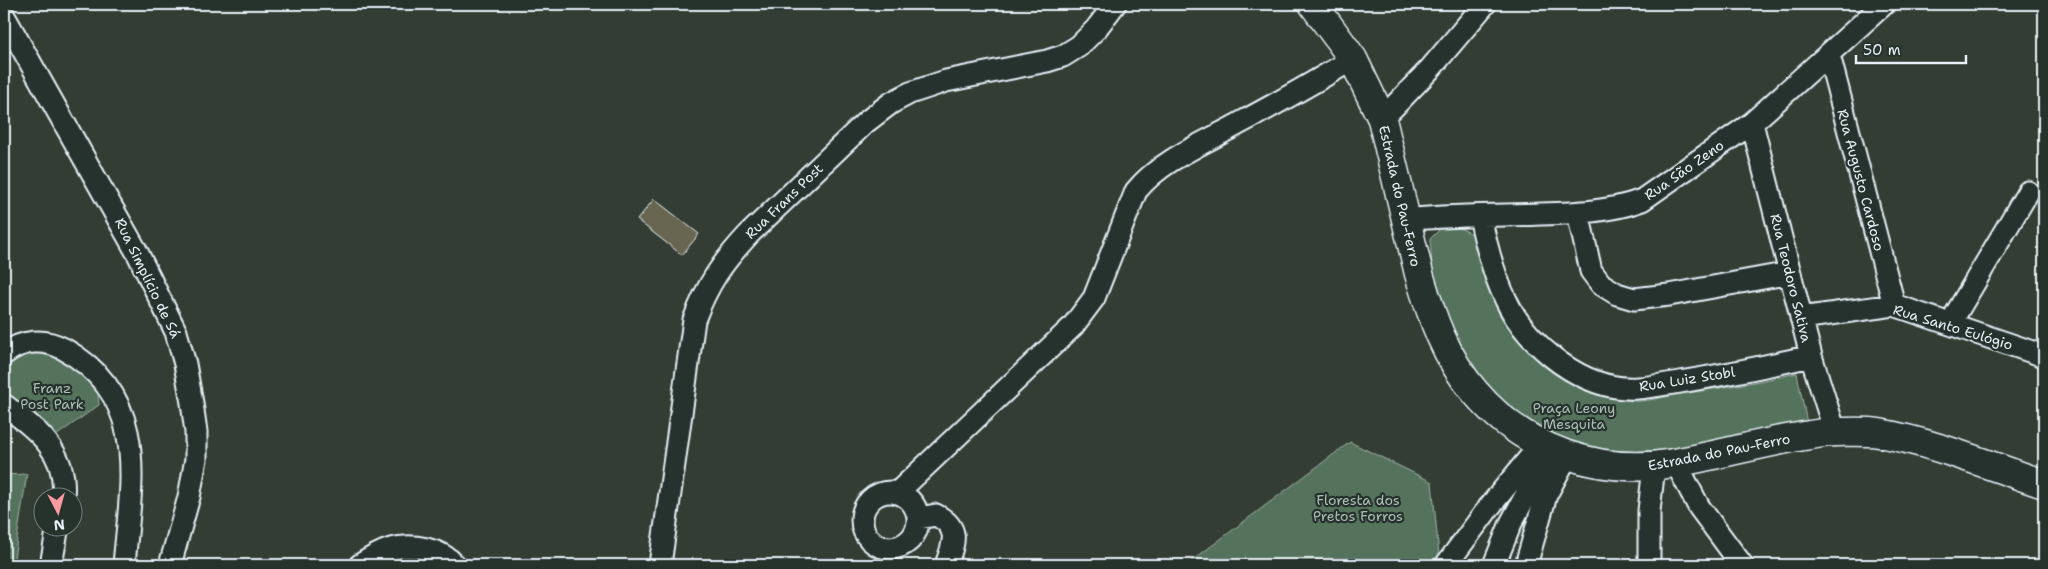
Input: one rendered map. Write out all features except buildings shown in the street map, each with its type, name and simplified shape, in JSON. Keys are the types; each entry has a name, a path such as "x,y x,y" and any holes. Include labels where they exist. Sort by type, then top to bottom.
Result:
{"main road":[{"name":"Estrada do Pau-Ferro","path":"1313,4 1353,59 1382,119 1405,220 1428,306 1441,336 1457,368 1474,392 1493,412 1522,434 1553,450 1590,463 1619,467 1665,464 1749,446 1834,432 1877,433 1922,443 2044,484"}],"street":[{"name":"Rua Frans Post","path":"660,565 694,320 703,296 714,276 731,254 748,234 866,122 891,103 910,93 946,81 1064,56 1096,29 1116,4"},
{"path":"1382,119 1430,69 1485,4"},
{"name":"Rua São Zeno","path":"1405,220 1453,216 1578,213 1632,204 1642,200 1752,123 1884,4"},
{"name":"Rua Simplício de Sá","path":"4,16 138,254 176,332 185,364 192,403 196,432 196,459 189,497 170,565"},
{"name":"Rua Augusto Cardoso","path":"1829,55 1894,305"},
{"path":"897,493 1079,318 1094,298 1136,191 1144,182 1177,158 1293,95 1353,59"},
{"name":"Rua Teodoro Sativa","path":"1752,123 1811,356 1834,432"},
{"path":"1950,324 2028,192"},
{"path":"1578,213 1590,271 1601,284 1617,294 1634,299 1669,295 1790,273"},
{"name":"Rua Luiz Stobl","path":"1480,216 1493,268 1506,302 1524,327 1547,355 1578,374 1606,386 1637,388 1754,369 1811,356"},
{"name":"Rua Santo Eulógio","path":"1801,318 1894,305 2044,356"},
{"path":"4,354 14,346 33,342 55,344 74,355 98,374 121,410 129,438 132,464 124,565"},
{"path":"4,405 32,428 56,454 62,468 63,486"},
{"path":"1526,565 1546,495 1553,450"},
{"path":"1494,565 1511,523 1553,450"},
{"path":"1446,565 1490,506 1553,450"},
{"path":"1648,565 1649,511 1665,464"},
{"path":"1665,464 1742,565"},
{"path":"897,493 906,496 912,502 919,518 914,536 901,546 883,548 868,538 862,522 866,505 880,494 897,493"},
{"path":"1478,565 1511,523 1526,509 1546,495"},
{"path":"919,518 936,515 948,523 953,530 954,541 946,565"},
{"path":"51,565 56,536"},
{"path":"360,565 390,549 407,546 428,550 448,557 456,565"}],"green space":[{"name":"Praça Leony Mesquita","path":"1456,226 1474,235 1490,289 1516,337 1533,357 1554,374 1578,387 1621,399 1636,401 1739,385 1797,373 1808,428 1631,457 1542,435 1489,391 1456,343 1432,266 1430,239 1440,229"},
{"name":"Franz Post Park","path":"19,347 58,356 89,382 98,394 99,405 53,438 19,411 4,394 4,358"},
{"name":"Floresta dos Pretos Forros","path":"1350,442 1432,482 1440,565 1186,565"},
{"path":"27,474 13,565 4,565 4,475"}]}
